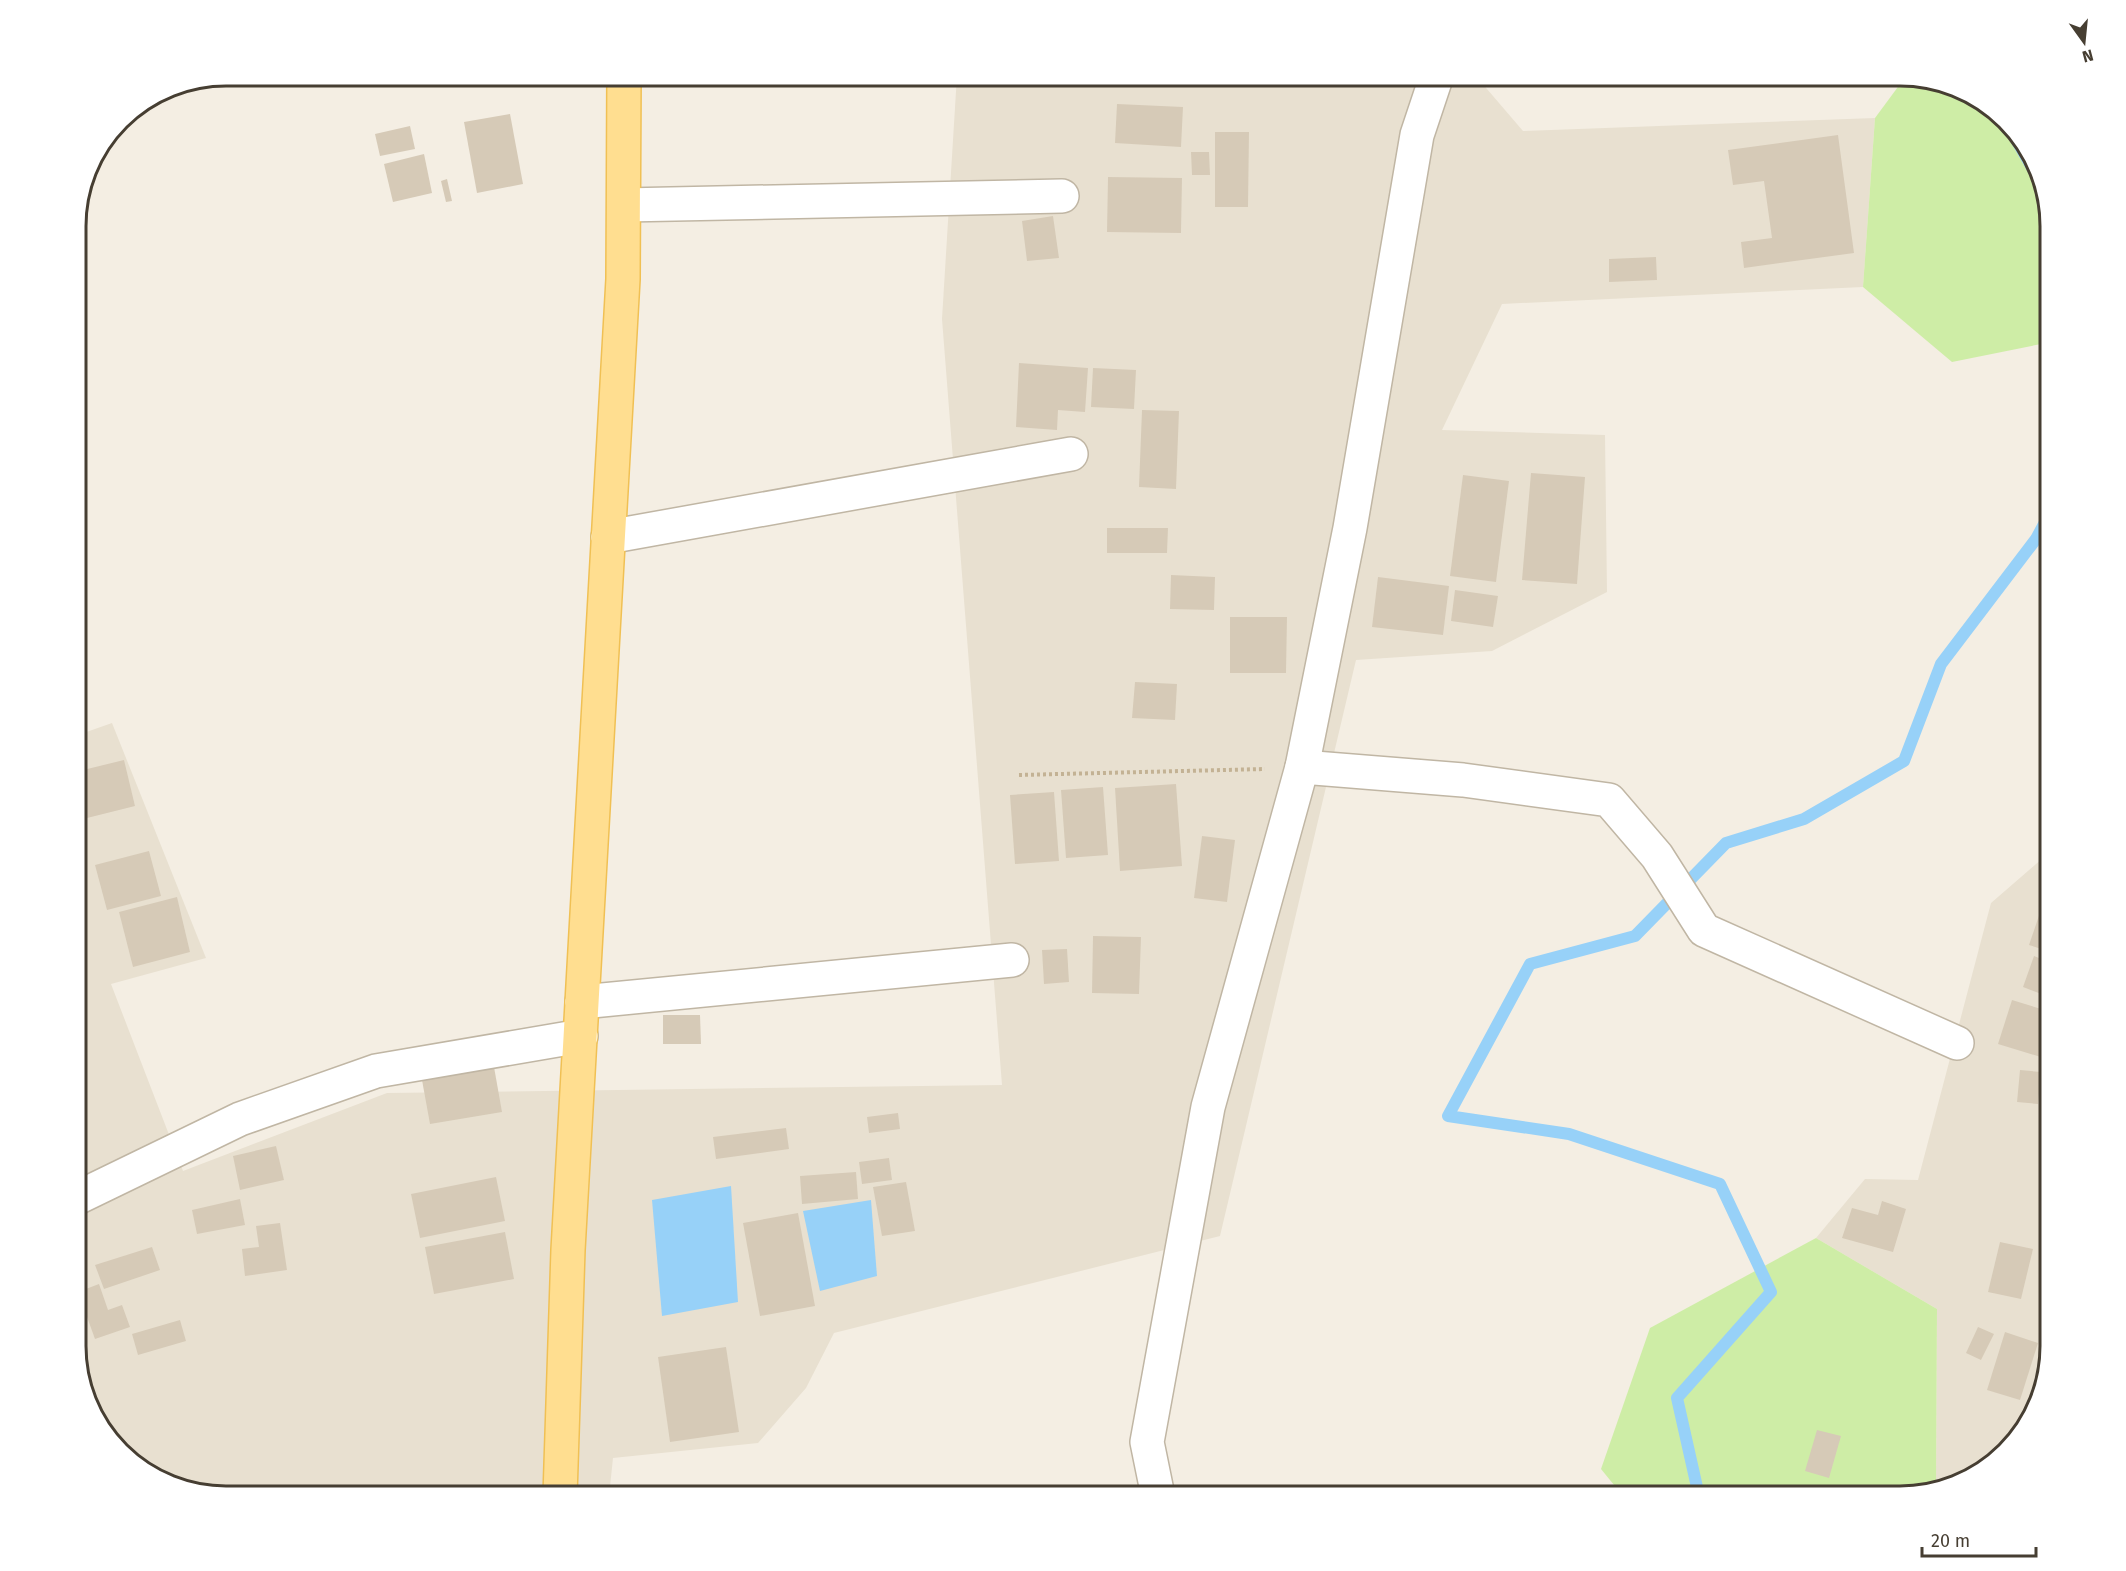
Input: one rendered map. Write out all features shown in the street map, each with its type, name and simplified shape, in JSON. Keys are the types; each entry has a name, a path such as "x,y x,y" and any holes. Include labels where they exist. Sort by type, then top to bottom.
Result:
{"main road":[{"path":"560,1486 568,1250 623,279 624,86"}],"street":[{"path":"1156,1486 1147,1443 1208,1107 1302,767 1350,528 1417,135 1434,85"},
{"path":"624,205 1062,196"},
{"path":"608,537 1071,454"},
{"path":"1302,767 1463,780 1610,800 1657,855 1704,930 1957,1043"},
{"path":"582,1002 1012,960"},
{"path":"86,1194 240,1119 375,1071 580,1036"}],"path":[{"path":"1019,775 1205,772 1302,767"}],"shaded area":[{"path":"1484,85 1523,131 1875,118 1863,287 1502,304 1442,430 1605,435 1607,592 1492,651 1356,660 1220,1236 834,1333 806,1388 758,1443 613,1458 610,1486 225,1486 180,1478 155,1467 140,1457 120,1438 100,1407 90,1382 86,1355 86,732 112,723 206,958 111,984 183,1171 387,1093 1002,1085 942,319 956,86"},
{"path":"2040,861 2040,1355 2033,1391 2012,1431 1986,1457 1962,1471 1936,1481 1937,1309 1816,1238 1865,1179 1918,1180 1991,903"}],"green space":[{"path":"1899,85 1937,90 1962,100 1986,114 2006,133 2017,148 2030,172 2039,207 2040,344 1952,362 1863,287 1875,118"},
{"path":"1816,1238 1937,1309 1936,1481 1900,1486 1615,1486 1601,1469 1650,1328"}],"water":[{"path":"731,1186 738,1302 662,1316 652,1200"},
{"path":"871,1200 877,1276 820,1291 803,1211"}],"building":[{"path":"1117,104 1183,107 1181,147 1115,143"},
{"path":"510,114 523,184 477,193 464,122"},
{"path":"410,126 415,149 380,156 375,134"},
{"path":"1215,132 1249,132 1248,207 1215,207"},
{"path":"1838,135 1854,253 1744,268 1741,242 1772,238 1764,181 1733,185 1728,150"},
{"path":"1191,152 1209,152 1210,175 1192,175"},
{"path":"424,154 432,193 393,202 384,164"},
{"path":"1108,177 1182,178 1181,233 1107,232"},
{"path":"447,179 452,201 446,202 441,181"},
{"path":"1053,216 1059,258 1027,261 1022,221"},
{"path":"1656,257 1657,280 1609,282 1609,259"},
{"path":"1019,363 1088,368 1085,412 1058,410 1057,430 1016,427"},
{"path":"1093,368 1136,370 1134,409 1091,407"},
{"path":"1142,410 1179,411 1176,489 1139,487"},
{"path":"1531,473 1585,477 1577,584 1522,580"},
{"path":"1463,475 1509,481 1496,582 1450,576"},
{"path":"1107,528 1168,528 1167,553 1107,553"},
{"path":"1171,575 1215,577 1214,610 1170,609"},
{"path":"1378,577 1449,586 1443,635 1372,627"},
{"path":"1455,590 1498,596 1493,627 1451,621"},
{"path":"1230,617 1287,617 1286,673 1230,673"},
{"path":"1135,682 1177,684 1175,720 1132,718"},
{"path":"124,760 135,806 86,818 86,769"},
{"path":"1176,784 1182,866 1120,871 1115,788"},
{"path":"1103,787 1108,855 1066,858 1061,790"},
{"path":"1054,792 1059,861 1015,864 1010,795"},
{"path":"1202,836 1235,840 1227,902 1194,898"},
{"path":"149,851 161,896 107,910 95,865"},
{"path":"177,897 190,952 133,967 119,912"},
{"path":"2040,913 2040,948 2029,945"},
{"path":"1093,936 1141,937 1139,994 1092,993"},
{"path":"1067,949 1069,982 1044,984 1042,950"},
{"path":"2034,956 2040,958 2040,993 2023,987"},
{"path":"2012,1000 2040,1009 2040,1057 1998,1044"},
{"path":"663,1015 700,1015 701,1044 663,1044"},
{"path":"494,1067 502,1112 430,1124 422,1080"},
{"path":"2020,1070 2040,1072 2038,1104 2017,1102"},
{"path":"898,1113 900,1129 869,1133 867,1117"},
{"path":"786,1128 789,1149 716,1159 713,1137"},
{"path":"276,1146 284,1180 240,1190 233,1156"},
{"path":"889,1158 892,1180 862,1184 859,1162"},
{"path":"856,1172 858,1199 802,1204 800,1176"},
{"path":"496,1177 505,1221 420,1238 411,1194"},
{"path":"906,1182 915,1231 882,1236 873,1187"},
{"path":"240,1199 245,1225 197,1234 192,1210"},
{"path":"1882,1201 1906,1209 1893,1252 1842,1238 1852,1208 1878,1215"},
{"path":"798,1213 815,1306 760,1316 743,1223"},
{"path":"280,1223 287,1270 245,1276 242,1249 259,1247 256,1226"},
{"path":"505,1232 514,1279 434,1294 425,1247"},
{"path":"2000,1242 2033,1249 2021,1299 1988,1292"},
{"path":"152,1247 160,1270 104,1289 95,1265"},
{"path":"99,1284 108,1310 122,1305 130,1327 95,1339 86,1314 86,1289"},
{"path":"180,1320 186,1341 138,1355 132,1334"},
{"path":"1978,1327 1994,1334 1981,1360 1966,1353"},
{"path":"2005,1332 2038,1343 2020,1400 1987,1390"},
{"path":"726,1347 739,1432 670,1442 658,1357"},
{"path":"1817,1430 1841,1436 1829,1478 1805,1471"}],"waterway":[{"path":"1697,1486 1677,1398 1771,1292 1720,1184 1569,1134 1448,1116 1530,964 1635,936 1726,843 1804,819 1904,761 1941,664 2040,532"}]}
